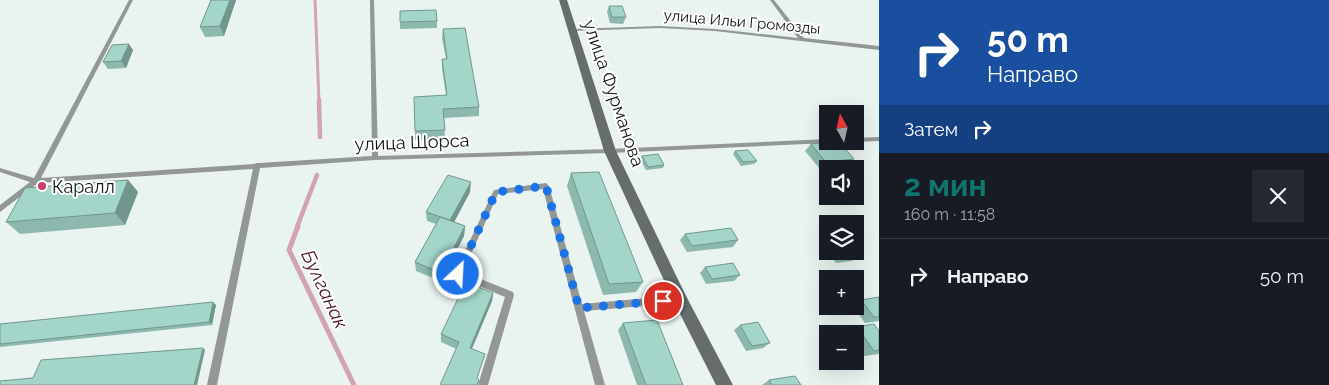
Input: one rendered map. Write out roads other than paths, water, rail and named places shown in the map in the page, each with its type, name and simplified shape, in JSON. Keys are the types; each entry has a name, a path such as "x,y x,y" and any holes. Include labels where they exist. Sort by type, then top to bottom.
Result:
{"main road":[{"name":"улица Фурманова","path":"563,0 610,152 680,300 725,385"}],"lane":[{"path":"0,209 36,181 131,0"},
{"path":"372,0 375,158"},
{"path":"772,0 802,39"},
{"name":"улица Ильи Громозды","path":"573,30 660,27 715,30 879,48"},
{"path":"864,140 879,139"},
{"name":"улица Щорса","path":"0,170 36,181 375,158 610,152 819,141"},
{"path":"212,385 257,165"},
{"path":"483,385 510,295 458,274 496,192 546,186 600,385"},
{"path":"579,308 680,300"}],"waterway":[{"name":"Булганак","path":"315,0 319,101"},
{"name":"Булганак","path":"319,100 320,137"},
{"name":"Булганак","path":"297,227 317,175"},
{"name":"Булганак","path":"298,226 289,250 354,385"}],"place":[{"name":"Каралл","path":"42,186"}]}
